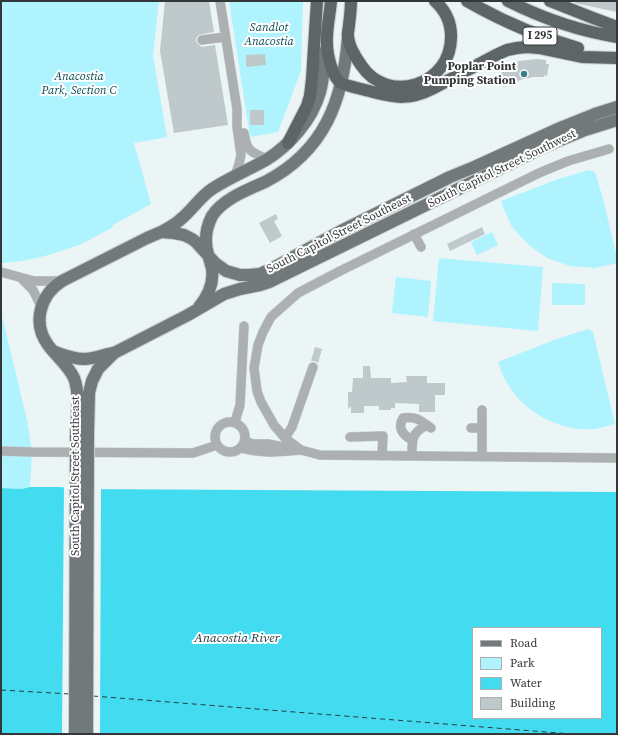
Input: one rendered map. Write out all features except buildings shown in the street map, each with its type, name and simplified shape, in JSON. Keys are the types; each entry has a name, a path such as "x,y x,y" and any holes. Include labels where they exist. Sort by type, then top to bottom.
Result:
{"highway":[{"path":"288,143 307,106 310,96 317,1"},
{"path":"331,1 327,44 333,73 342,83 388,96 406,97 427,92 496,55 507,50 517,48 538,48 582,57 617,58"},
{"path":"351,1 348,37 354,54 362,68 378,81 389,86 400,87 411,86 422,82 436,73 446,59 450,47 450,24 444,11 435,1"},
{"name":"I 295","path":"467,1 532,33 572,47 617,58"},
{"name":"I 295","path":"508,1 556,21 590,32 617,37"},
{"path":"550,1 617,26"}],"main road":[{"path":"197,310 206,297 212,283 212,269 206,243 208,224 216,211 228,200 281,172 291,165 314,142 323,128 335,103 342,83 348,37"},
{"path":"160,232 181,220 208,192 267,159 288,143 297,133 308,118 318,97 322,84 327,44"},
{"name":"South Capitol Street Southeast","path":"75,734 82,433 76,384 73,376 47,344 42,334 40,323 41,306 51,289 62,281 160,232 174,233 188,237 200,245 219,267 230,273 249,275 264,272 450,177 560,128 617,107"},
{"name":"South Capitol Street Southwest","path":"87,734 82,433 92,381 98,369 114,353 230,292 240,288 269,282 563,138 589,128 617,120"},
{"path":"54,351 70,357 83,359 114,353"}],"street":[{"path":"220,1 237,109 237,127 241,155 240,164 235,176"},
{"path":"202,40 226,37"},
{"path":"237,109 243,126 247,146 251,151 267,159"},
{"path":"609,149 568,161 539,173 298,293 271,317 258,345 254,368 257,391 261,402 274,425 285,438 301,450 320,456 617,458"},
{"path":"414,234 421,247"},
{"path":"1,272 30,281 62,281"},
{"path":"21,278 33,290 41,306"},
{"path":"235,422 240,405 244,326"},
{"path":"285,438 292,427 313,367"},
{"path":"482,410 482,457"},
{"path":"412,440 405,436 402,432 400,426 403,418 416,418 429,427 419,430 413,437 412,456"},
{"path":"230,421 243,427 246,436 243,444 236,451 225,452 220,449 215,440 218,427 230,421"},
{"path":"471,428 482,428"},
{"path":"350,437 383,436 382,456"},
{"path":"243,444 253,452 268,453 301,450"},
{"path":"1,451 193,453 217,445"}],"green space":[{"name":"Anacostia Park, Section C","path":"1,1 159,1 153,56 167,137 134,143 151,204 113,225 112,228 79,245 40,257 1,263"},
{"name":"Sandlot Anacostia","path":"229,1 303,1 301,71 278,132 250,137"},
{"path":"589,170 595,172 617,257 617,263 595,268 570,266 547,258 529,245 512,227 501,201 558,179"},
{"path":"492,232 498,245 477,255 471,242"},
{"path":"439,258 543,267 538,331 433,321"},
{"path":"396,277 431,281 428,317 392,313"},
{"path":"552,283 585,284 585,305 552,305"},
{"path":"1,312 27,420 32,452 30,487 22,489 1,488"},
{"path":"588,329 593,332 615,424 600,428 572,428 545,418 522,402 512,391 498,362 554,340"}],"water":[{"name":"Anacostia River","path":"30,487 60,487 77,489 617,492 617,734 1,734 1,488 22,489"}],"pier":[{"path":"64,485 77,487 101,487 100,734 62,734"}],"ferry route":[{"path":"1,690 70,694"},
{"path":"93,696 571,734"}],"place":[{"name":"Poplar Point Pumping Station","path":"524,74"}]}
